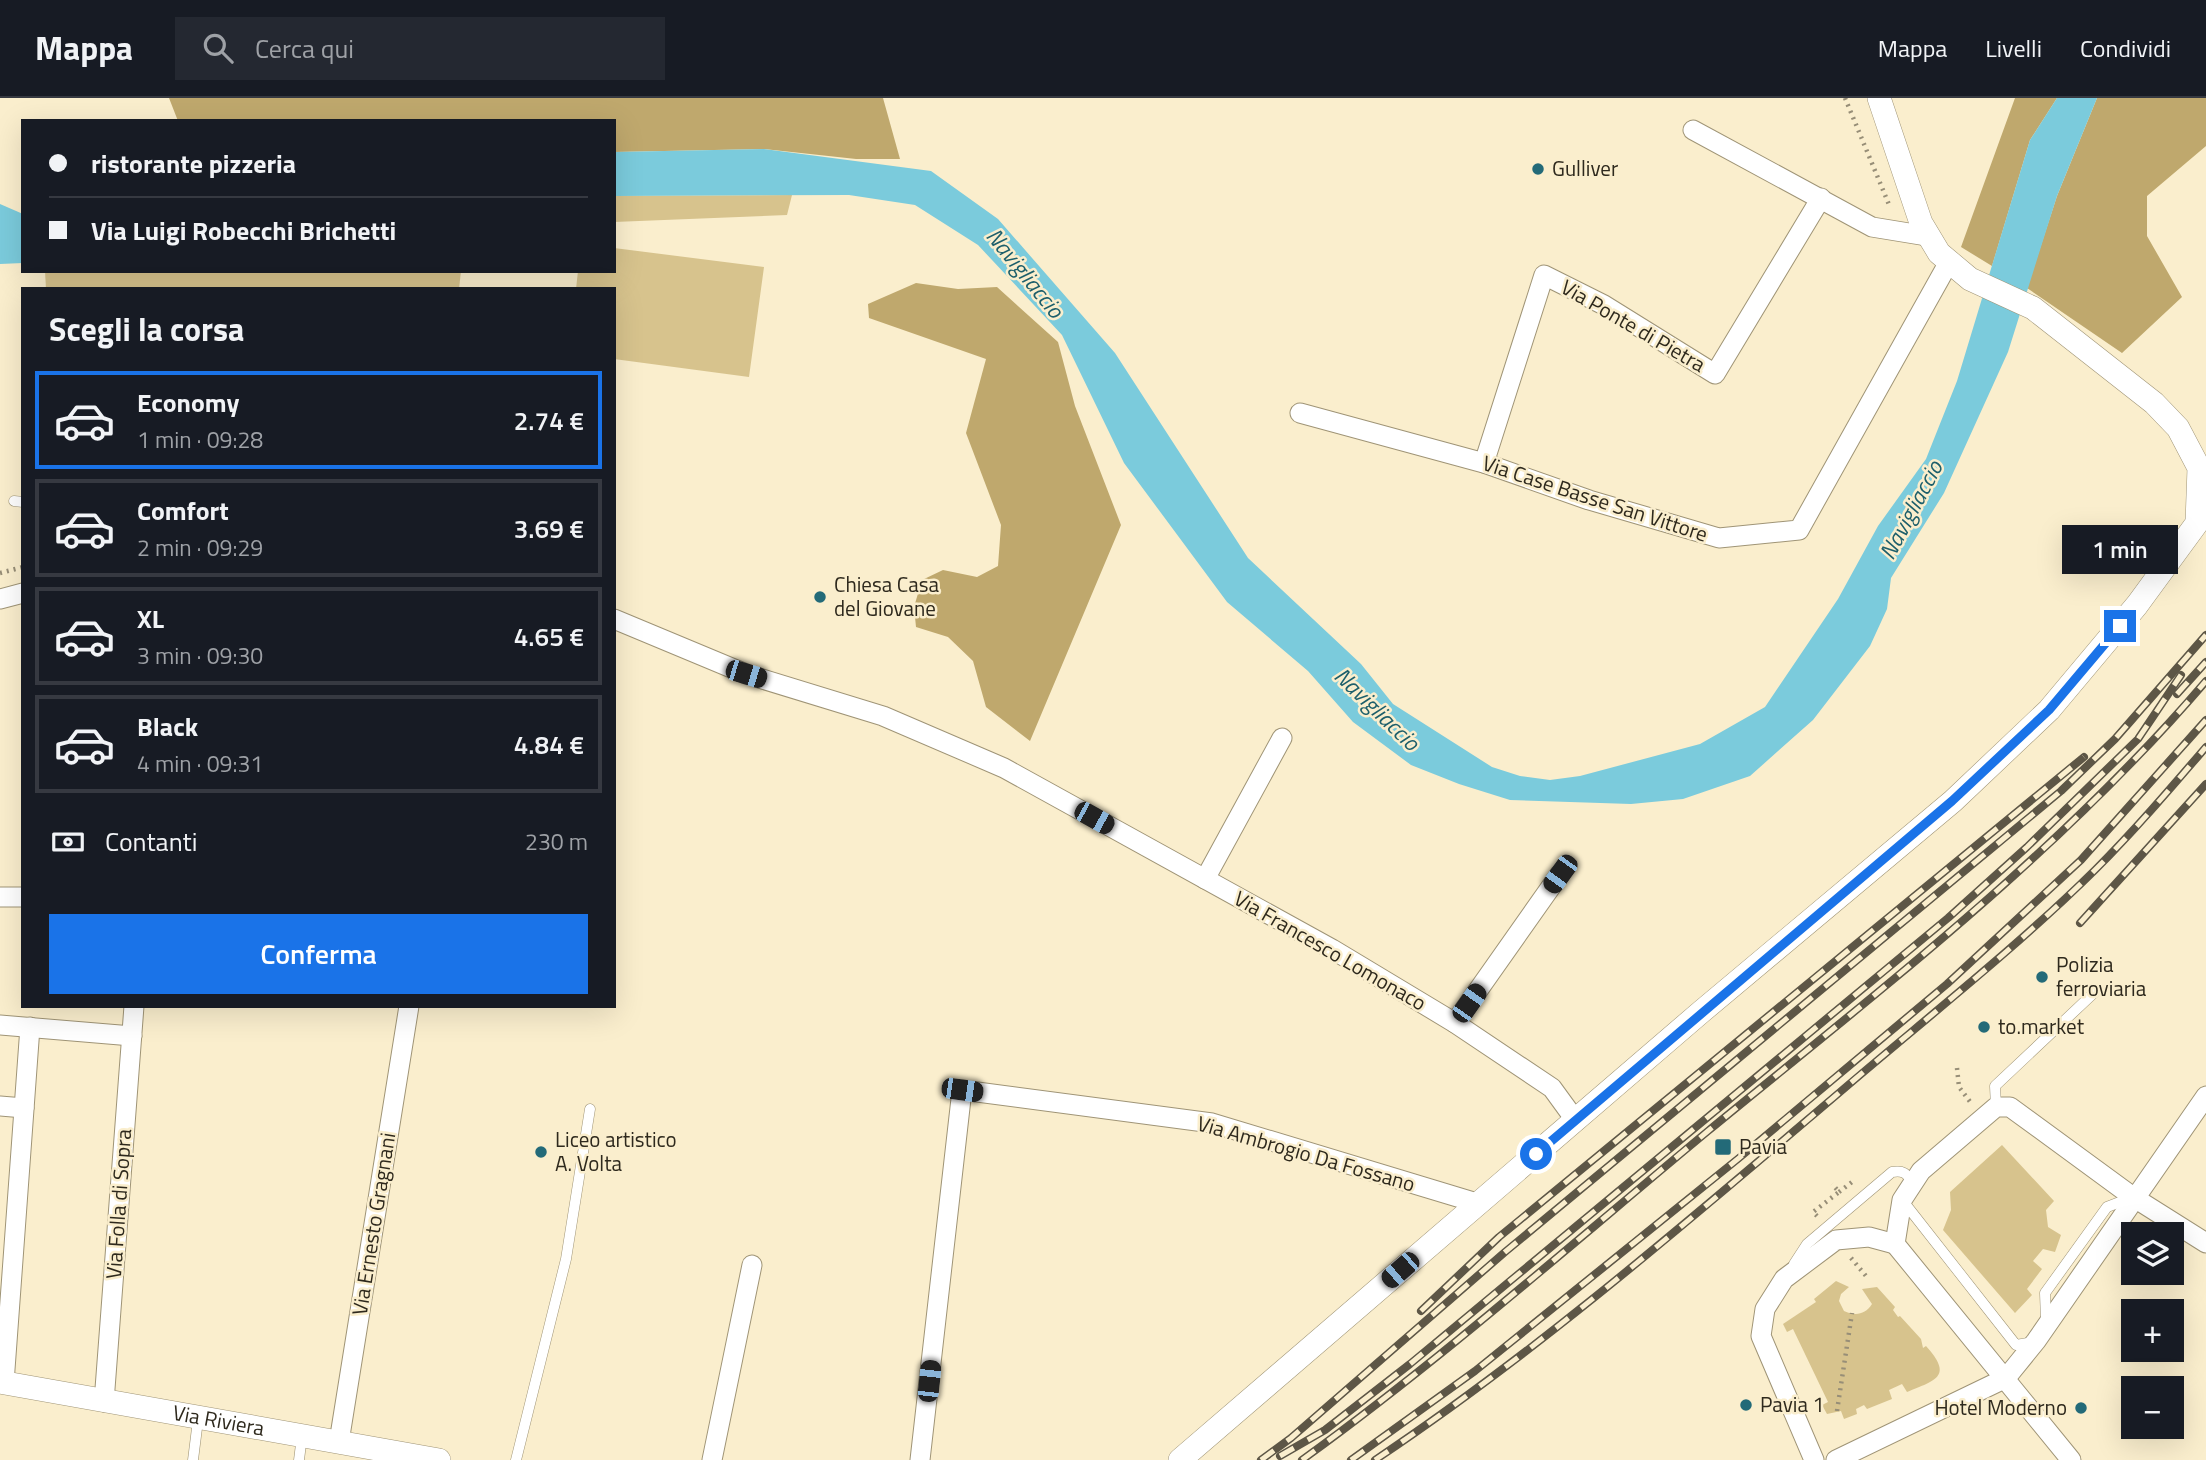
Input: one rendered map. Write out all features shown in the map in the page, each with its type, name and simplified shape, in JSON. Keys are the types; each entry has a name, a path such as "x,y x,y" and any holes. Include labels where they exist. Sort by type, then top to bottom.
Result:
{"street":[{"path":"1180,1460 1477,1203 1952,801 2049,710 2137,605 2197,523 2199,468 2178,428 2154,402 2033,308 1970,279 1949,262 1927,236 1879,98"},
{"path":"1693,130 1872,227 1927,236"},
{"name":"Via Ponte di Pietra","path":"1484,463 1544,275 1604,305 1715,374 1821,198"},
{"name":"Via Case Basse San Vittore","path":"1300,413 1484,463 1589,500 1719,538 1799,530 1949,262"},
{"path":"0,599 21,594"},
{"name":"Via Francesco Lomonaco","path":"616,620 746,674 883,716 1004,768 1332,949 1455,1023 1552,1088 1576,1121"},
{"path":"1205,879 1282,738"},
{"path":"1455,1023 1560,874"},
{"path":"0,897 21,897"},
{"name":"Via Folla di Sopra","path":"104,1402 134,1008"},
{"name":"Via Ernesto Gragnani","path":"339,1442 409,1008"},
{"path":"0,1024 132,1036"},
{"path":"2,1383 30,1027"},
{"name":"Via Ambrogio Da Fossano","path":"920,1460 962,1090 1212,1123 1477,1203"},
{"path":"1836,1460 2006,1378 2041,1334 2133,1197 2204,1102"},
{"path":"0,1106 24,1108"},
{"path":"1895,1244 1907,1192 1921,1171 1989,1112 2010,1107 2133,1197 2206,1243"},
{"path":"1814,1460 1761,1336 1765,1309 1784,1279 1836,1240 1869,1237 1895,1244 2071,1460"},
{"path":"712,1460 752,1265"},
{"name":"Via Riviera","path":"2,1383 198,1420 439,1460"}],"lane":[{"path":"1989,1112 1995,1086 2098,989"},
{"path":"516,1460 566,1259 590,1109"},
{"path":"1784,1279 1807,1244 1892,1172 1900,1171 1908,1175 1907,1192 2016,1345 2041,1334"},
{"path":"193,1460 198,1420"},
{"path":"299,1460 302,1436"}],"path":[{"path":"1845,98 1887,203 1892,208"},
{"path":"0,573 21,568"},
{"path":"1957,1068 1959,1087 1989,1112"},
{"path":"1837,1411 1852,1313"}],"shaded area":[{"path":"169,98 883,98 900,159 856,159 764,149 616,152 616,119 177,119"},
{"path":"2015,98 2057,98 2030,140 1992,266 1961,247"},
{"path":"2097,98 2206,98 2206,146 2147,196 2147,236 2182,297 2122,353 2027,288 2057,196"},
{"path":"792,195 787,215 616,222 616,196"},
{"path":"616,248 764,267 749,377 616,359 616,287 576,287 578,273 616,273"},
{"path":"45,273 461,273 459,287 46,287"},
{"path":"916,283 958,289 997,287 1058,342 1075,406 1121,525 1030,741 986,707 973,661 948,637 916,627 914,607 922,580 943,570 977,577 998,566 1001,525 966,433 986,359 869,318 868,304"},
{"path":"2002,1145 2054,1201 2046,1210 2048,1227 2061,1235 2055,1252 2043,1249 2033,1261 2042,1269 2027,1289 2032,1295 2015,1313 1943,1230 1951,1210 1950,1192"},
{"path":"1836,1281 1849,1287 1841,1294 1839,1301 1844,1311 1852,1314 1863,1312 1872,1304 1862,1289 1877,1287 1895,1307 1893,1310 1898,1317 1900,1316 1921,1339 1923,1348 1926,1346 1934,1356 1939,1364 1938,1376 1907,1392 1902,1384 1889,1390 1892,1399 1867,1409 1864,1405 1856,1409 1857,1414 1844,1419 1841,1411 1827,1414 1822,1405 1828,1402 1793,1329 1787,1332 1783,1324 1816,1302 1814,1299"}],"water":[{"name":"Navigliaccio","path":"2057,98 2097,98 2057,196 2008,352 1944,493 1891,578 1887,609 1870,646 1813,720 1750,776 1683,799 1631,804 1510,800 1411,765 1353,722 1308,671 1227,602 1124,463 1062,335 978,245 915,205 849,195 616,196 616,152 764,149 931,171 998,219 1115,353 1248,558 1361,664 1393,704 1492,767 1520,776 1550,780 1580,776 1700,744 1765,707 1838,599 1878,526 1926,459 1957,381 2030,140"},
{"path":"0,204 21,213 21,263 0,264"}],"railway":[{"path":"1261,1460 1291,1438 1505,1252 2061,791 2115,739 2206,635"},
{"path":"2177,694 2206,662"},
{"path":"1280,1456 1325,1430 1410,1364 1948,918 2027,847 2138,739 2181,675"},
{"path":"1302,1460 1508,1299 1967,917 2091,803 2150,744 2206,681"},
{"path":"1351,1460 1475,1371 1739,1158 1947,984 2081,860 2206,720"},
{"path":"1375,1460 1493,1376 1609,1286 1999,958 2109,855 2206,747"},
{"path":"1421,1311 1499,1237 2084,757"},
{"path":"2080,923 2206,784"}],"place":[{"name":"Gulliver","path":"1538,169"},
{"name":"Chiesa Casa del Giovane","path":"820,597"},
{"name":"Polizia ferroviaria","path":"2042,977"},
{"name":"to.market","path":"1984,1027"},
{"name":"Pavia","path":"1723,1147"},
{"name":"Liceo artistico A. Volta","path":"541,1152"},
{"name":"Pavia 1","path":"1746,1405"},
{"name":"Hotel Moderno","path":"2081,1408"}],"route":[{"path":"1536,1154 1952,801 2049,710 2120,626"}]}
